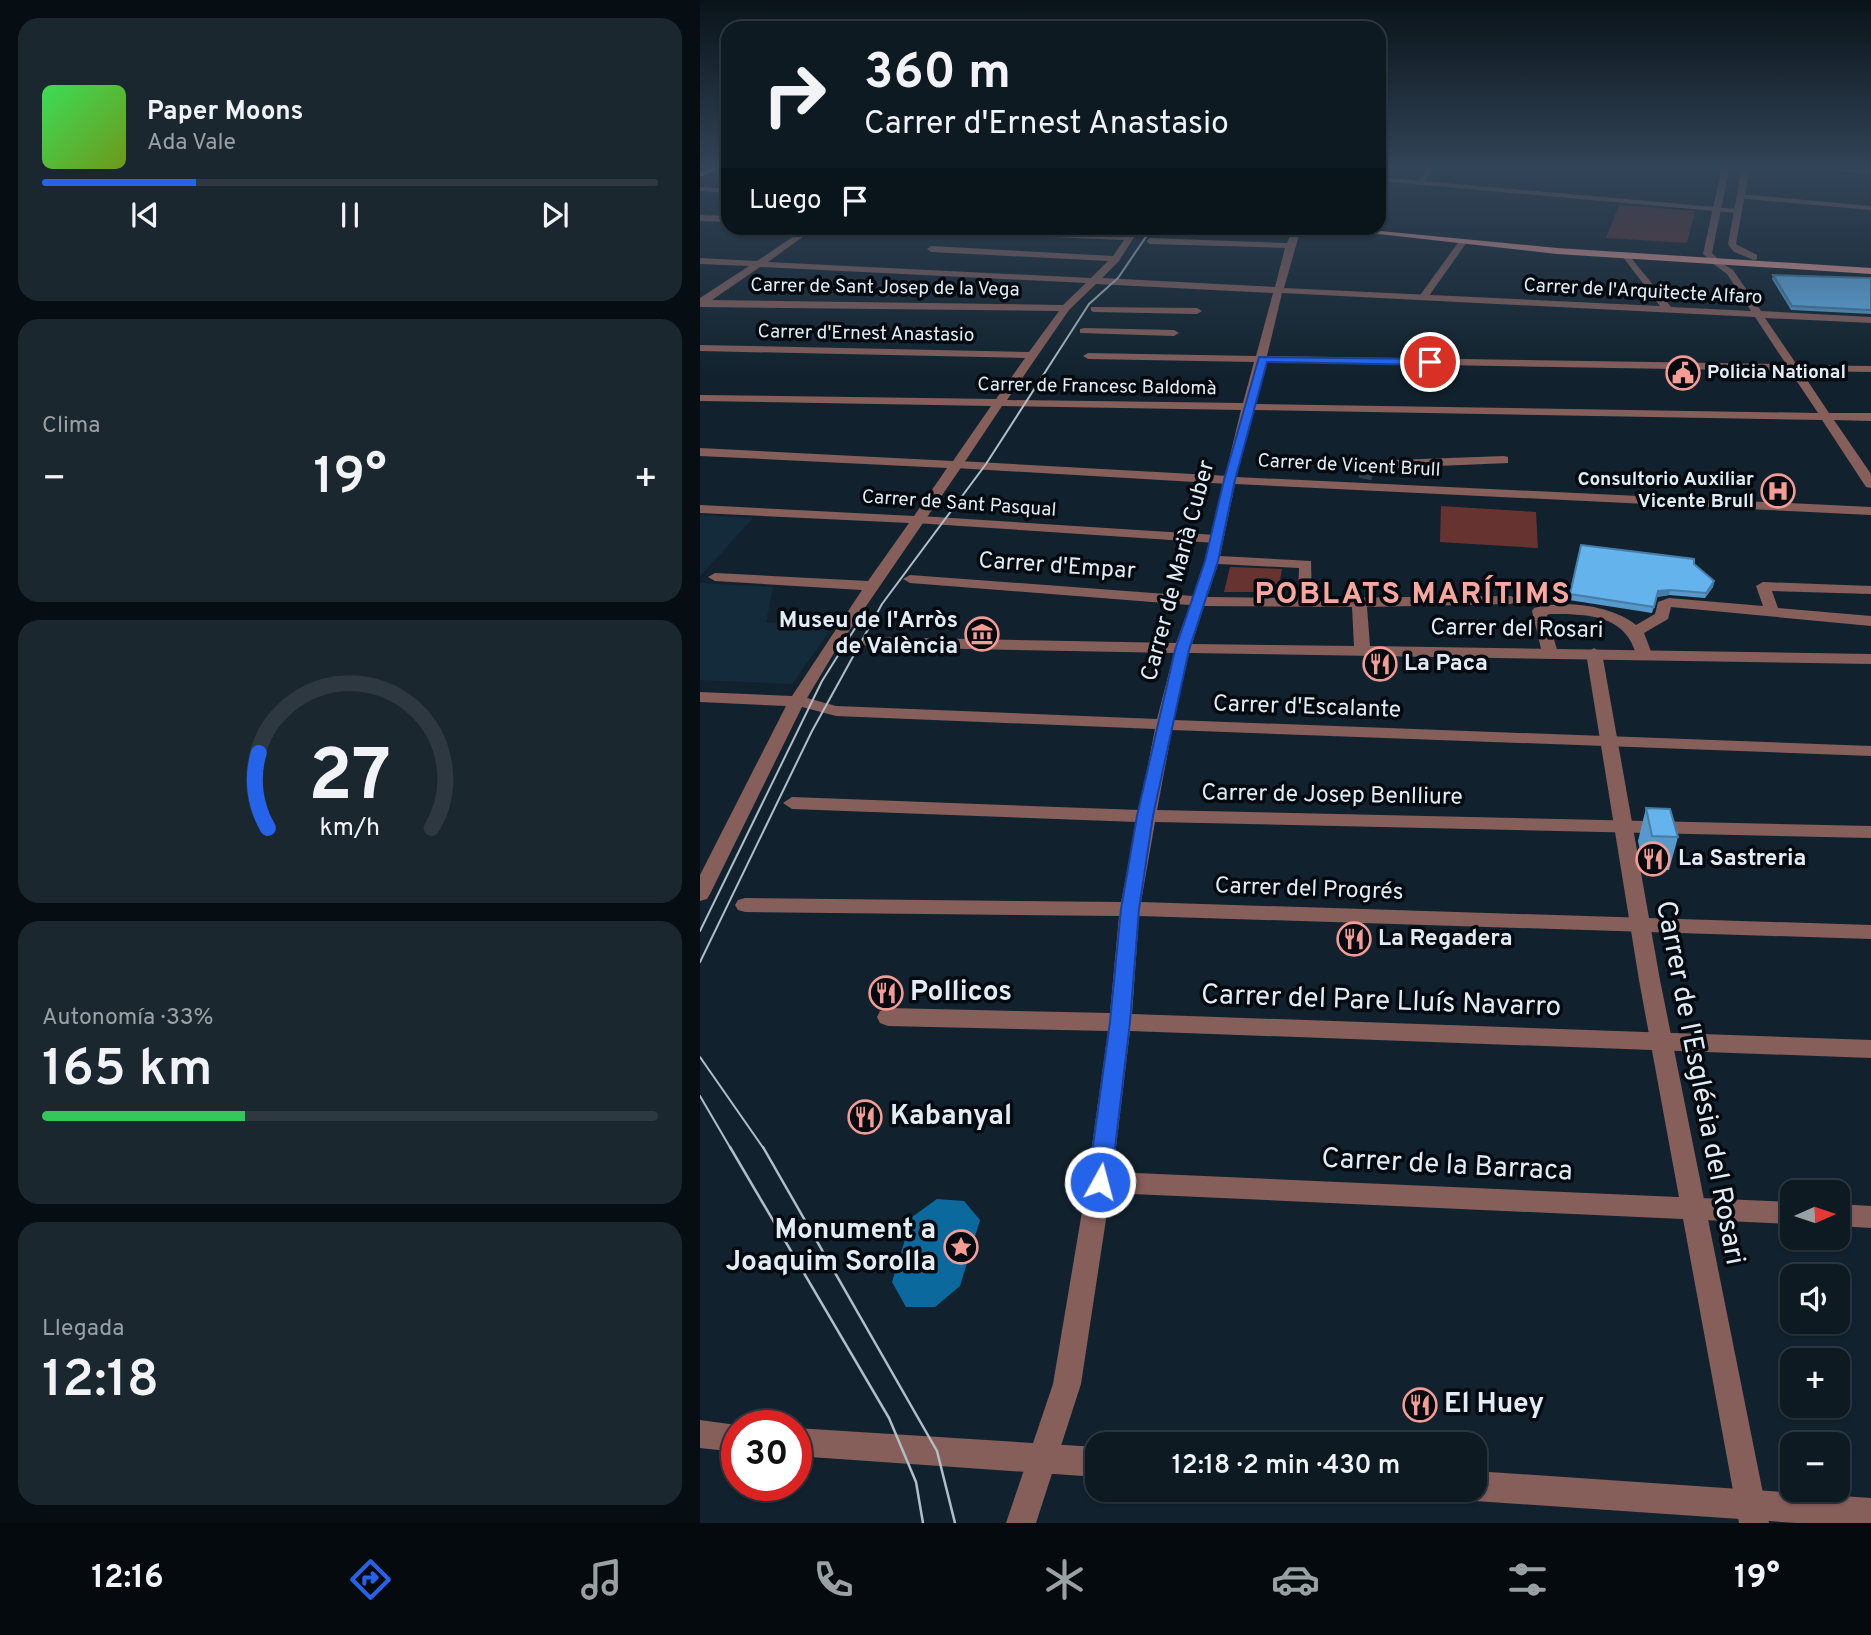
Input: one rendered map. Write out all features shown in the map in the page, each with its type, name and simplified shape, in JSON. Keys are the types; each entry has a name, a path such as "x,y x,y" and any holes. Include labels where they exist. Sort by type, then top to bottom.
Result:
{"main road":[{"path":"1416,237 1628,257 1871,271"},
{"path":"1505,237 1707,254 1871,262"}],"street":[{"path":"701,302 798,237"},
{"path":"700,894 797,701 826,653 959,465 1032,355 1066,309 1097,281 1130,237"},
{"name":"Carrer de Marià Cuber","path":"1021,1523 1067,1384 1100,1182 1120,1022 1130,909 1145,816 1164,725 1182,650 1212,561 1229,480 1293,237"},
{"path":"1710,237 1707,254 1730,272 1871,484"},
{"path":"1734,237 1733,247 1754,257"},
{"path":"1150,240 1290,246"},
{"path":"1423,298 1463,242"},
{"path":"931,250 1116,259"},
{"path":"1628,257 1669,311"},
{"name":"Carrer de l'Arquitecte Alfaro","path":"700,261 1871,320"},
{"name":"Carrer de Sant Josep de la Vega","path":"701,302 1066,309"},
{"path":"1094,309 1197,311"},
{"path":"1084,331 1174,334"},
{"name":"Carrer d'Ernest Anastasio","path":"700,348 1032,355"},
{"path":"1088,356 1871,369"},
{"name":"Carrer de Francesc Baldomà","path":"700,398 1871,417"},
{"name":"Carrer de Vicent Brull","path":"700,452 1229,480 1366,477 1871,511"},
{"path":"1366,477 1503,460"},
{"name":"Carrer de Sant Pasqual","path":"700,509 1216,538"},
{"path":"1212,561 1306,564 1305,603"},
{"path":"715,577 873,586"},
{"name":"Carrer d'Empar","path":"910,579 1200,601 1305,603 1511,600"},
{"path":"1772,612 1763,586 1871,590"},
{"path":"1359,602 1362,650"},
{"path":"1635,632 1663,616 1663,605 1669,603 1871,621"},
{"path":"1550,653 1539,611 1596,613 1614,619 1635,632 1644,654"},
{"name":"Carrer del Rosari","path":"868,642 1182,650 1594,653 1871,659"},
{"name":"Carrer de l'Església del Rosari","path":"1594,653 1638,924 1752,1513"},
{"name":"Carrer d'Escalante","path":"700,696 797,701 836,711 1608,743 1871,751"},
{"name":"Carrer de Josep Benlliure","path":"792,803 1145,816 1871,831"},
{"name":"Carrer del Progrés","path":"745,905 1130,909 1871,932"},
{"name":"Carrer del Pare Lluís Navarro","path":"888,1017 1120,1022 1871,1049"},
{"name":"Carrer de la Barraca","path":"1100,1182 1780,1212"},
{"path":"1850,1216 1871,1217"},
{"path":"700,1434 721,1436"},
{"path":"812,1443 1085,1461"},
{"path":"1487,1487 1752,1513 1871,1513"}],"shaded area":[{"path":"1606,237 1688,237 1687,243"},
{"path":"1441,506 1536,512 1538,548 1440,542"},
{"path":"700,515 753,518 700,576"},
{"path":"1230,567 1282,569 1278,592 1224,592"},
{"path":"700,583 773,587 766,623 839,618 792,684 700,680"}],"water":[{"path":"937,1199 964,1201 980,1220 960,1286 935,1307 906,1307 892,1282 912,1217"}],"building":[{"path":"1773,275 1871,278 1871,310 1792,306"},
{"path":"1581,545 1694,559 1694,564 1714,581 1706,593 1658,591 1654,607 1570,594"},
{"path":"1646,808 1670,809 1678,837 1652,836"}],"tunnel":[{"path":"1365,479 1368,465"}],"tram line":[{"path":"700,962 812,731 882,604 986,464 1089,304 1118,278 1146,237"},
{"path":"700,931 822,681 864,614"},
{"path":"700,1057 764,1149"},
{"path":"700,1096 731,1149"},
{"path":"730,1147 889,1418 916,1482 923,1523"},
{"path":"763,1147 937,1451 955,1523"}],"place":[{"name":"Policia National","path":"1683,373"},
{"name":"Consultorio Auxiliar Vicente Brull","path":"1778,491"},
{"name":"Museu de l'Arròs de València","path":"982,634"},
{"name":"La Paca","path":"1380,664"},
{"name":"La Sastreria","path":"1653,859"},
{"name":"La Regadera","path":"1354,939"},
{"name":"Pollicos","path":"886,993"},
{"name":"Kabanyal","path":"865,1117"},
{"name":"Monument a Joaquim Sorolla","path":"961,1247"},
{"name":"El Huey","path":"1420,1405"}],"district":[{"name":"POBLATS MARÍTIMS","path":"1413,595"}],"route":[{"path":"1100,1182 1120,1022 1130,909 1145,816 1182,650 1212,561 1229,480 1262,359 1430,362"}]}
